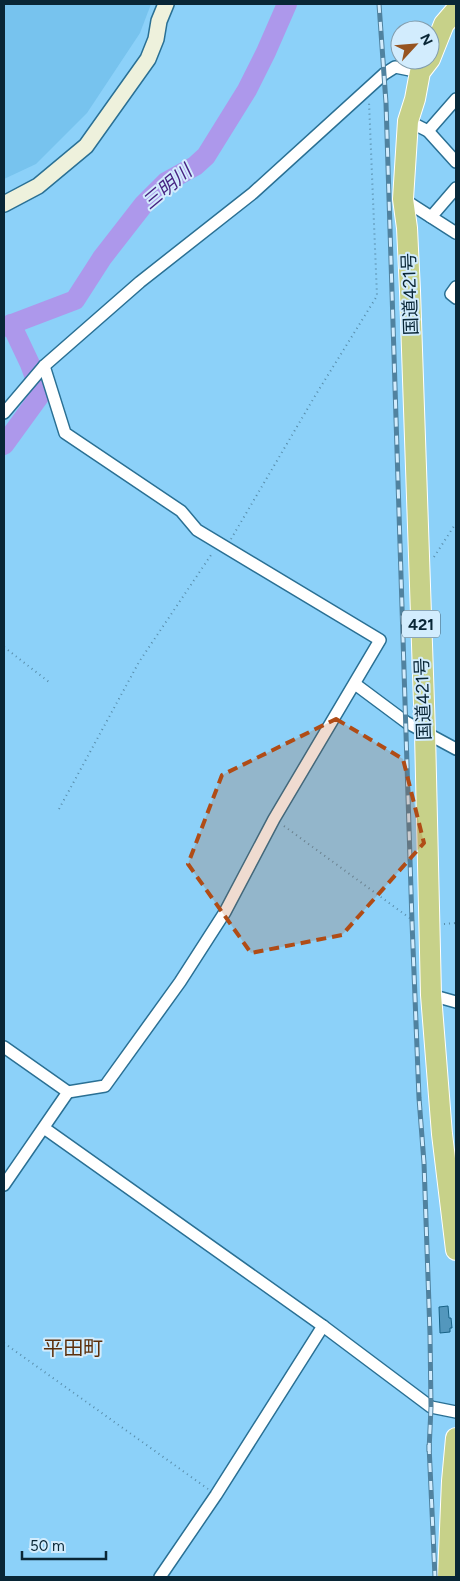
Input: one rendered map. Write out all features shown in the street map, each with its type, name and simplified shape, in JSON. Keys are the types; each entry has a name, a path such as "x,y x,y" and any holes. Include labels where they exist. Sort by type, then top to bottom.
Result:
{"highway":[{"name":"国道421号","path":"456,10 444,24 430,60 420,72 415,99 408,120 404,198 408,237 431,995 449,1133 456,1250"},
{"path":"448,1577 452,1481 456,1438"}],"street":[{"path":"5,200 38,186 86,146 148,59 166,4"},
{"path":"4,412 44,366 140,282 253,193 384,74 395,67 420,72"},
{"path":"428,131 456,99"},
{"path":"408,120 428,131 456,162"},
{"path":"431,217 456,188"},
{"path":"404,198 456,233"},
{"path":"456,288 451,294 456,298"},
{"path":"4,1047 68,1092 105,1086 180,982 225,912 274,818 380,640 197,530 180,511 65,433 44,366"},
{"path":"355,684 406,722 456,749"},
{"path":"431,995 456,1002"},
{"path":"4,1185 68,1092"},
{"path":"44,1128 323,1326 431,1407 456,1412"},
{"path":"160,1577 216,1495 323,1326"}],"path":[{"path":"59,809 139,662 223,545 378,296 368,89"},
{"path":"432,560 456,523"},
{"path":"4,647 49,682"},
{"path":"274,818 412,922"},
{"path":"4,1343 216,1495"}],"highlighted area":[{"path":"336,719 403,759 424,843 342,935 251,953 188,864 222,775"}],"shaded area":[{"path":"4,4 151,4 140,33 87,113 36,164 4,179"}],"building":[{"path":"448,1306 452,1328 450,1328 450,1332 440,1333 439,1307"}],"waterway":[{"name":"三明川","path":"4,327 75,300 102,258 144,204 166,182 195,166 206,156 247,90 287,4"},
{"path":"4,445 41,394 30,364 11,324"}],"railway":[{"path":"379,4 386,103 412,922 430,1334 431,1407 429,1451"},
{"path":"429,1445 435,1577"}],"district":[{"name":"平田町","path":"73,1348"}]}
